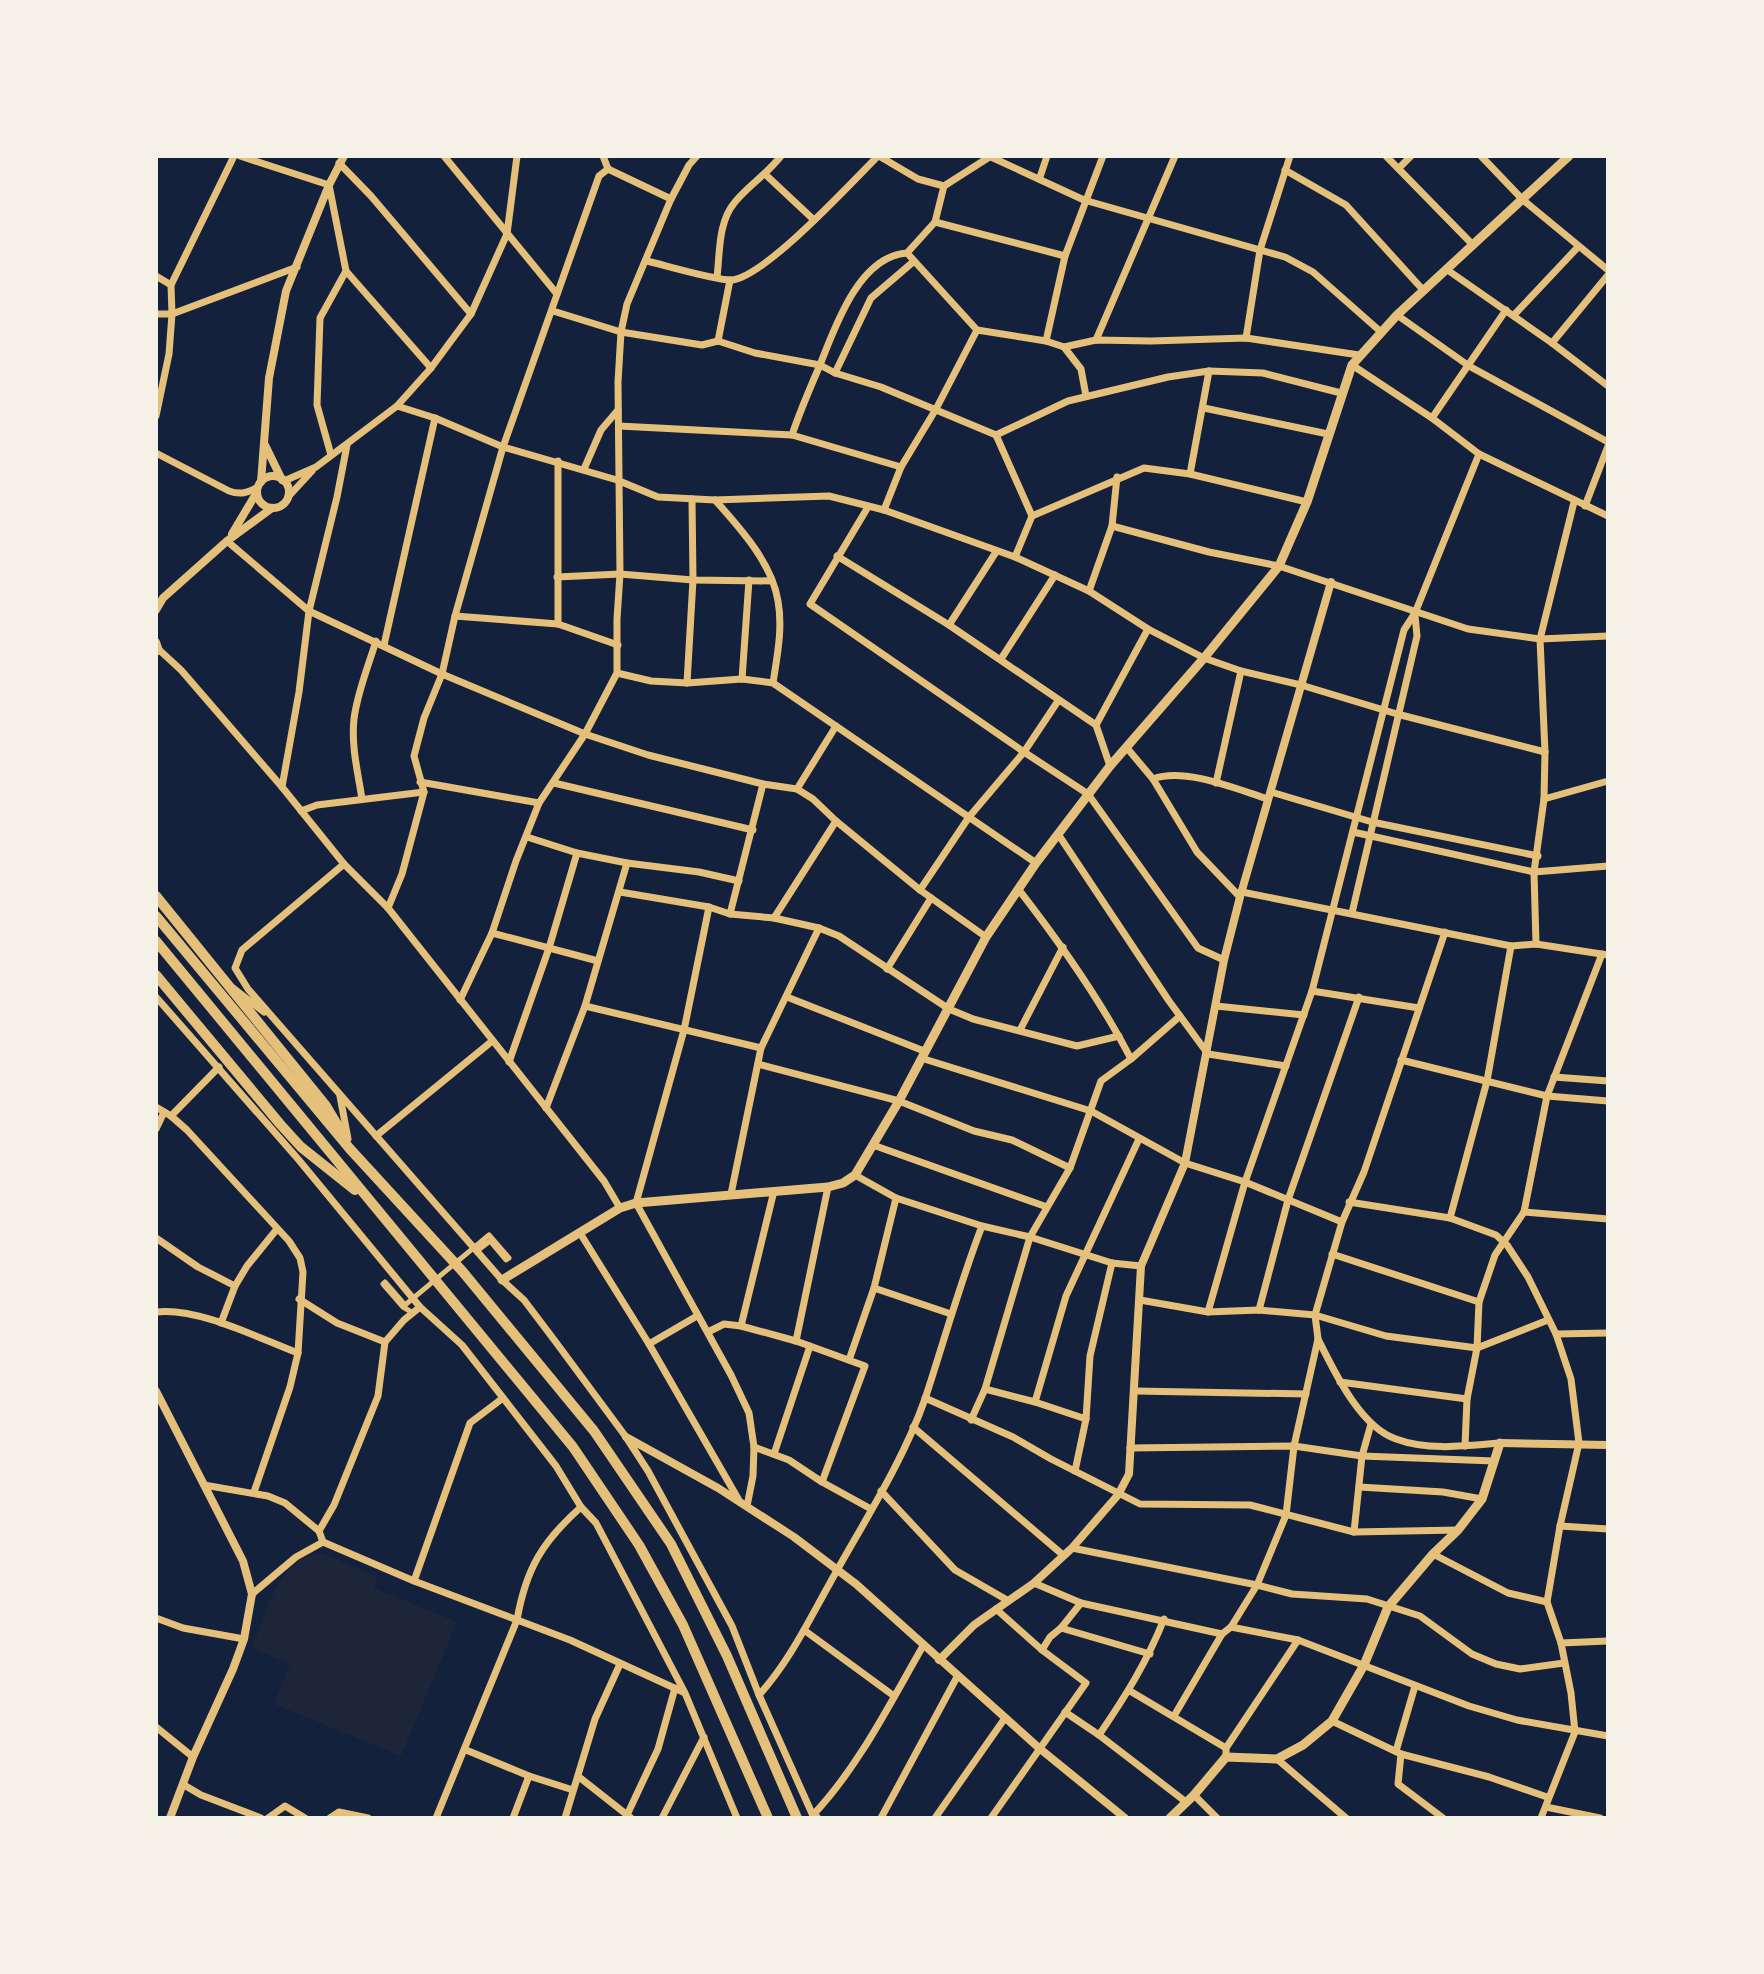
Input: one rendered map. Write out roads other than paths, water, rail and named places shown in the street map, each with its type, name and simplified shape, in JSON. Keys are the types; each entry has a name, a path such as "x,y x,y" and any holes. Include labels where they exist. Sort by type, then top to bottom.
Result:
{"main road":[{"path":"502,1280 620,1208 636,1203 828,1187 843,1183 855,1175 899,1101 986,937 1036,863 1110,766 1279,566 1307,502 1341,393 1359,355 1397,315 1569,156"},
{"path":"156,896 332,1114 350,1149"},
{"path":"156,916 350,1149 463,1272 584,1419 662,1531 727,1656 797,1818"},
{"path":"156,941 573,1447 639,1545 683,1625 768,1818"},
{"path":"156,975 301,1147 371,1203"},
{"path":"1170,1818 1190,1799 1226,1752 1277,1759 1303,1745 1332,1721 1364,1665 1388,1607 1482,1499 1500,1443"}],"street":[{"path":"156,415 169,354 171,285 237,156 329,185"},
{"path":"444,156 557,294"},
{"path":"158,603 227,541 272,508 281,505 316,467 397,406 431,368 471,314 507,234 517,156"},
{"path":"603,156 608,169 671,199"},
{"path":"460,1000 492,933 539,803 585,734 617,673 621,332 627,304 671,199 697,156"},
{"path":"717,277 722,228 733,203 766,175 781,156"},
{"path":"1040,177 1047,156"},
{"path":"1046,341 1065,256 1103,156"},
{"path":"1096,340 1175,156"},
{"path":"1246,338 1260,250 1290,156"},
{"path":"1386,156 1473,245"},
{"path":"1399,168 1411,156"},
{"path":"1481,156 1523,200 1608,273 1552,343"},
{"path":"647,261 730,280 750,273 814,220 882,157 918,179 944,186"},
{"path":"792,435 836,323 864,278 892,254 907,253 935,222 944,186 991,157 1040,177 1084,200 1285,257 1313,272 1381,332"},
{"path":"272,508 263,505 259,487 269,378 277,334 286,291 342,160 471,314"},
{"path":"388,908 402,874 424,792 414,756 424,718 442,674 455,616 503,447 599,176 608,169"},
{"path":"1285,170 1346,205 1424,291"},
{"path":"766,175 814,220"},
{"path":"329,185 346,271 431,368"},
{"path":"935,222 1065,256"},
{"path":"1514,315 1578,247"},
{"path":"907,253 977,330 1046,341 1064,347 1096,340 1246,338 1359,355"},
{"path":"835,373 871,298 913,262"},
{"path":"156,314 172,314 297,267"},
{"path":"1446,269 1514,315 1608,386"},
{"path":"331,455 317,405 320,318 346,271"},
{"path":"156,276 171,285"},
{"path":"718,341 730,280"},
{"path":"1432,418 1506,310"},
{"path":"553,311 621,332 702,345 718,341 755,353 820,365 936,409 996,435 1032,516"},
{"path":"1397,315 1469,366 1608,444 1585,506"},
{"path":"884,510 901,467 936,409 977,330"},
{"path":"1064,347 1081,369 1086,396"},
{"path":"1352,365 1432,418 1479,454 1608,516"},
{"path":"996,435 1068,401 1168,377 1209,371 1263,373 1341,393"},
{"path":"1190,474 1209,371"},
{"path":"397,406 435,418 503,447 584,469 658,497 715,500 829,496 884,510 1015,557 1055,575 1089,591 1148,629 1204,658 1241,671 1545,752"},
{"path":"1204,408 1328,434"},
{"path":"584,469 601,430 618,410"},
{"path":"362,799 353,747 356,704 380,643 435,418"},
{"path":"619,426 792,435 901,467"},
{"path":"263,441 288,497"},
{"path":"282,787 309,611 347,445"},
{"path":"156,453 229,491 248,492 259,487"},
{"path":"1208,1312 1245,1182 1312,991 1404,630 1415,613 1479,454"},
{"path":"558,461 558,624"},
{"path":"227,541 259,487 269,477 283,481 316,467"},
{"path":"1015,557 1032,516 1144,468 1190,474 1307,502"},
{"path":"1089,591 1112,526 1117,477"},
{"path":"687,683 693,580 692,499"},
{"path":"715,500 739,527 772,581 778,601 780,638 773,683"},
{"path":"1536,944 1534,872 1544,799 1545,752 1540,639 1574,502"},
{"path":"868,507 810,604 1088,794 1198,948 1224,960"},
{"path":"1112,526 1209,552 1279,566 1468,629 1540,639 1608,636"},
{"path":"227,541 309,611 442,674 585,734 648,755 763,784 797,789 813,799 920,890 986,937"},
{"path":"949,625 996,552"},
{"path":"837,556 949,625 1096,725 1110,766"},
{"path":"557,577 620,574 693,580 772,581"},
{"path":"1001,659 1055,575"},
{"path":"742,679 749,580"},
{"path":"939,1660 974,1625 1034,1583 1072,1548 1104,1507 1118,1495 1129,1474 1141,1266 1185,1163 1224,960 1331,582"},
{"path":"1352,913 1417,636 1415,613"},
{"path":"455,616 558,624 618,645"},
{"path":"1096,725 1148,629"},
{"path":"158,650 181,670 344,864 388,908 604,1181 620,1208"},
{"path":"1216,783 1241,671"},
{"path":"617,673 651,681 687,683 742,679 773,683 1036,863"},
{"path":"920,890 969,817 1024,752 1058,701"},
{"path":"797,789 836,726"},
{"path":"1127,748 1153,779 1197,852 1241,894 1334,908 1511,946 1536,944 1605,955 1547,1096 1524,1212 1495,1255 1479,1302 1477,1348 1467,1399 1465,1446"},
{"path":"1153,779 1167,774 1216,783 1372,822 1538,856"},
{"path":"1544,799 1608,781"},
{"path":"420,782 539,803"},
{"path":"554,783 753,830"},
{"path":"730,914 763,784"},
{"path":"301,811 317,805 424,792"},
{"path":"774,918 836,821"},
{"path":"1353,832 1534,872 1608,866"},
{"path":"1058,834 1208,1054 1286,1066"},
{"path":"527,837 577,853 739,881"},
{"path":"509,1062 549,948 577,853"},
{"path":"546,1108 585,1006 627,863"},
{"path":"344,864 242,950 235,968 248,989 502,1280 524,1300 626,1437 648,1471 725,1613 815,1817 855,1764 923,1646"},
{"path":"1019,890 1063,947 1131,1059"},
{"path":"620,892 819,928 839,936 949,1009 973,1019 1077,1046 1119,1036"},
{"path":"887,969 931,898"},
{"path":"709,907 684,1030 636,1203 749,1413 754,1447 753,1476 743,1504"},
{"path":"731,1194 761,1048 819,928"},
{"path":"1174,1716 1222,1634 1231,1627 1257,1585 1286,1515 1294,1446 1318,1339 1315,1315 1342,1222 1364,1172 1445,932"},
{"path":"492,933 598,961"},
{"path":"1450,1218 1487,1081 1511,946"},
{"path":"1020,1030 1063,947"},
{"path":"226,985 238,990 281,1026"},
{"path":"1312,991 1419,1008"},
{"path":"156,997 219,1067 420,1307 462,1345 556,1466 581,1507 596,1523 642,1606 685,1693 737,1818"},
{"path":"787,997 923,1055 1091,1111 1185,1163 1245,1182 1342,1222"},
{"path":"1259,1310 1288,1200 1359,997"},
{"path":"585,1006 761,1048"},
{"path":"1216,1006 1304,1015"},
{"path":"971,1420 985,1389 1030,1237 1070,1168 1101,1081 1180,1016"},
{"path":"376,1136 491,1042"},
{"path":"1401,1060 1547,1096 1608,1101"},
{"path":"758,1064 899,1101 974,1131 1012,1140 1070,1168"},
{"path":"156,1129 163,1112 219,1067"},
{"path":"1554,1077 1608,1081"},
{"path":"338,1092 350,1149"},
{"path":"163,1112 277,1229 300,1258 303,1272 298,1353 290,1387 254,1492"},
{"path":"1035,1402 1066,1296 1139,1139"},
{"path":"873,1145 1047,1207"},
{"path":"855,1175 896,1198 982,1226 1030,1237 1112,1263 1141,1266"},
{"path":"796,1341 828,1187"},
{"path":"741,1326 774,1191"},
{"path":"849,1360 874,1288 896,1198"},
{"path":"1349,1202 1450,1218 1479,1228 1504,1243 1528,1277 1556,1334 1571,1379 1579,1443 1547,1602 1561,1643 1575,1732 1541,1818"},
{"path":"1524,1212 1608,1219"},
{"path":"759,1695 781,1670 804,1630 913,1427 982,1226"},
{"path":"221,1323 235,1286 277,1229"},
{"path":"580,1233 743,1504"},
{"path":"413,1313 403,1307 383,1284 385,1282 405,1305 489,1235 509,1258 506,1260 490,1241 477,1251"},
{"path":"156,1238 198,1267 235,1286"},
{"path":"1332,1254 1479,1302"},
{"path":"1075,1471 1086,1419 1090,1356 1112,1263"},
{"path":"874,1288 951,1314"},
{"path":"299,1299 337,1323 385,1342"},
{"path":"1140,1300 1208,1312 1259,1310 1315,1315 1386,1336 1477,1348 1548,1320"},
{"path":"319,1531 334,1505 378,1396 385,1342 420,1307"},
{"path":"156,1312 182,1313 221,1323 298,1353"},
{"path":"649,1344 697,1316"},
{"path":"708,1332 724,1324 741,1326 796,1341 865,1366 822,1482"},
{"path":"1556,1334 1608,1333"},
{"path":"1318,1339 1340,1382 1371,1424 1394,1439 1426,1446 1500,1443 1608,1445"},
{"path":"774,1454 810,1346"},
{"path":"1340,1382 1467,1399"},
{"path":"985,1389 1086,1419"},
{"path":"156,1391 243,1561 252,1594 244,1639 170,1818"},
{"path":"1135,1391 1306,1394"},
{"path":"414,1581 470,1423 503,1398"},
{"path":"925,1398 1013,1437 1140,1504 1250,1505 1354,1532 1458,1530"},
{"path":"1354,1532 1362,1456 1371,1424"},
{"path":"913,1427 1063,1555"},
{"path":"626,1437 743,1504 794,1537 856,1584 957,1677 1125,1818"},
{"path":"1130,1448 1294,1446 1362,1456 1494,1461"},
{"path":"754,1447 789,1460 871,1509"},
{"path":"204,1485 254,1492 285,1503 319,1531 323,1542 414,1581 570,1640 685,1693"},
{"path":"1359,1487 1443,1492 1482,1499"},
{"path":"881,1491 955,1570 1007,1600"},
{"path":"436,1818 517,1620 537,1555 555,1531 581,1507"},
{"path":"1560,1526 1608,1529"},
{"path":"252,1594 296,1557 323,1542"},
{"path":"1072,1548 1292,1594 1367,1599 1420,1616 1472,1654 1496,1664 1520,1669 1564,1663"},
{"path":"1433,1554 1508,1593 1547,1602"},
{"path":"1034,1583 1081,1603 1222,1634"},
{"path":"1042,1650 1081,1603"},
{"path":"992,1818 1086,1683 1042,1650 996,1609"},
{"path":"156,1618 183,1628 244,1639"},
{"path":"1099,1735 1130,1691 1164,1619"},
{"path":"1231,1627 1298,1640 1415,1686 1517,1720 1608,1736"},
{"path":"1061,1628 1150,1654"},
{"path":"804,1630 894,1696"},
{"path":"1130,1691 1174,1716 1226,1752 1298,1640"},
{"path":"1561,1643 1608,1641"},
{"path":"565,1818 595,1719 620,1664"},
{"path":"881,1818 957,1677"},
{"path":"1415,1686 1399,1753 1398,1784 1443,1818"},
{"path":"579,1777 629,1816 658,1749 675,1688"},
{"path":"1065,1712 1217,1818"},
{"path":"935,1818 1005,1718"},
{"path":"1332,1721 1399,1753 1489,1777 1547,1797"},
{"path":"156,1727 193,1757"},
{"path":"662,1818 704,1737"},
{"path":"466,1750 573,1790"},
{"path":"1277,1759 1346,1818"},
{"path":"513,1818 529,1776"},
{"path":"184,1785 201,1795 261,1818"},
{"path":"268,1818 285,1806 305,1818"},
{"path":"1546,1807 1600,1818"},
{"path":"330,1818 339,1812 368,1818"}]}
